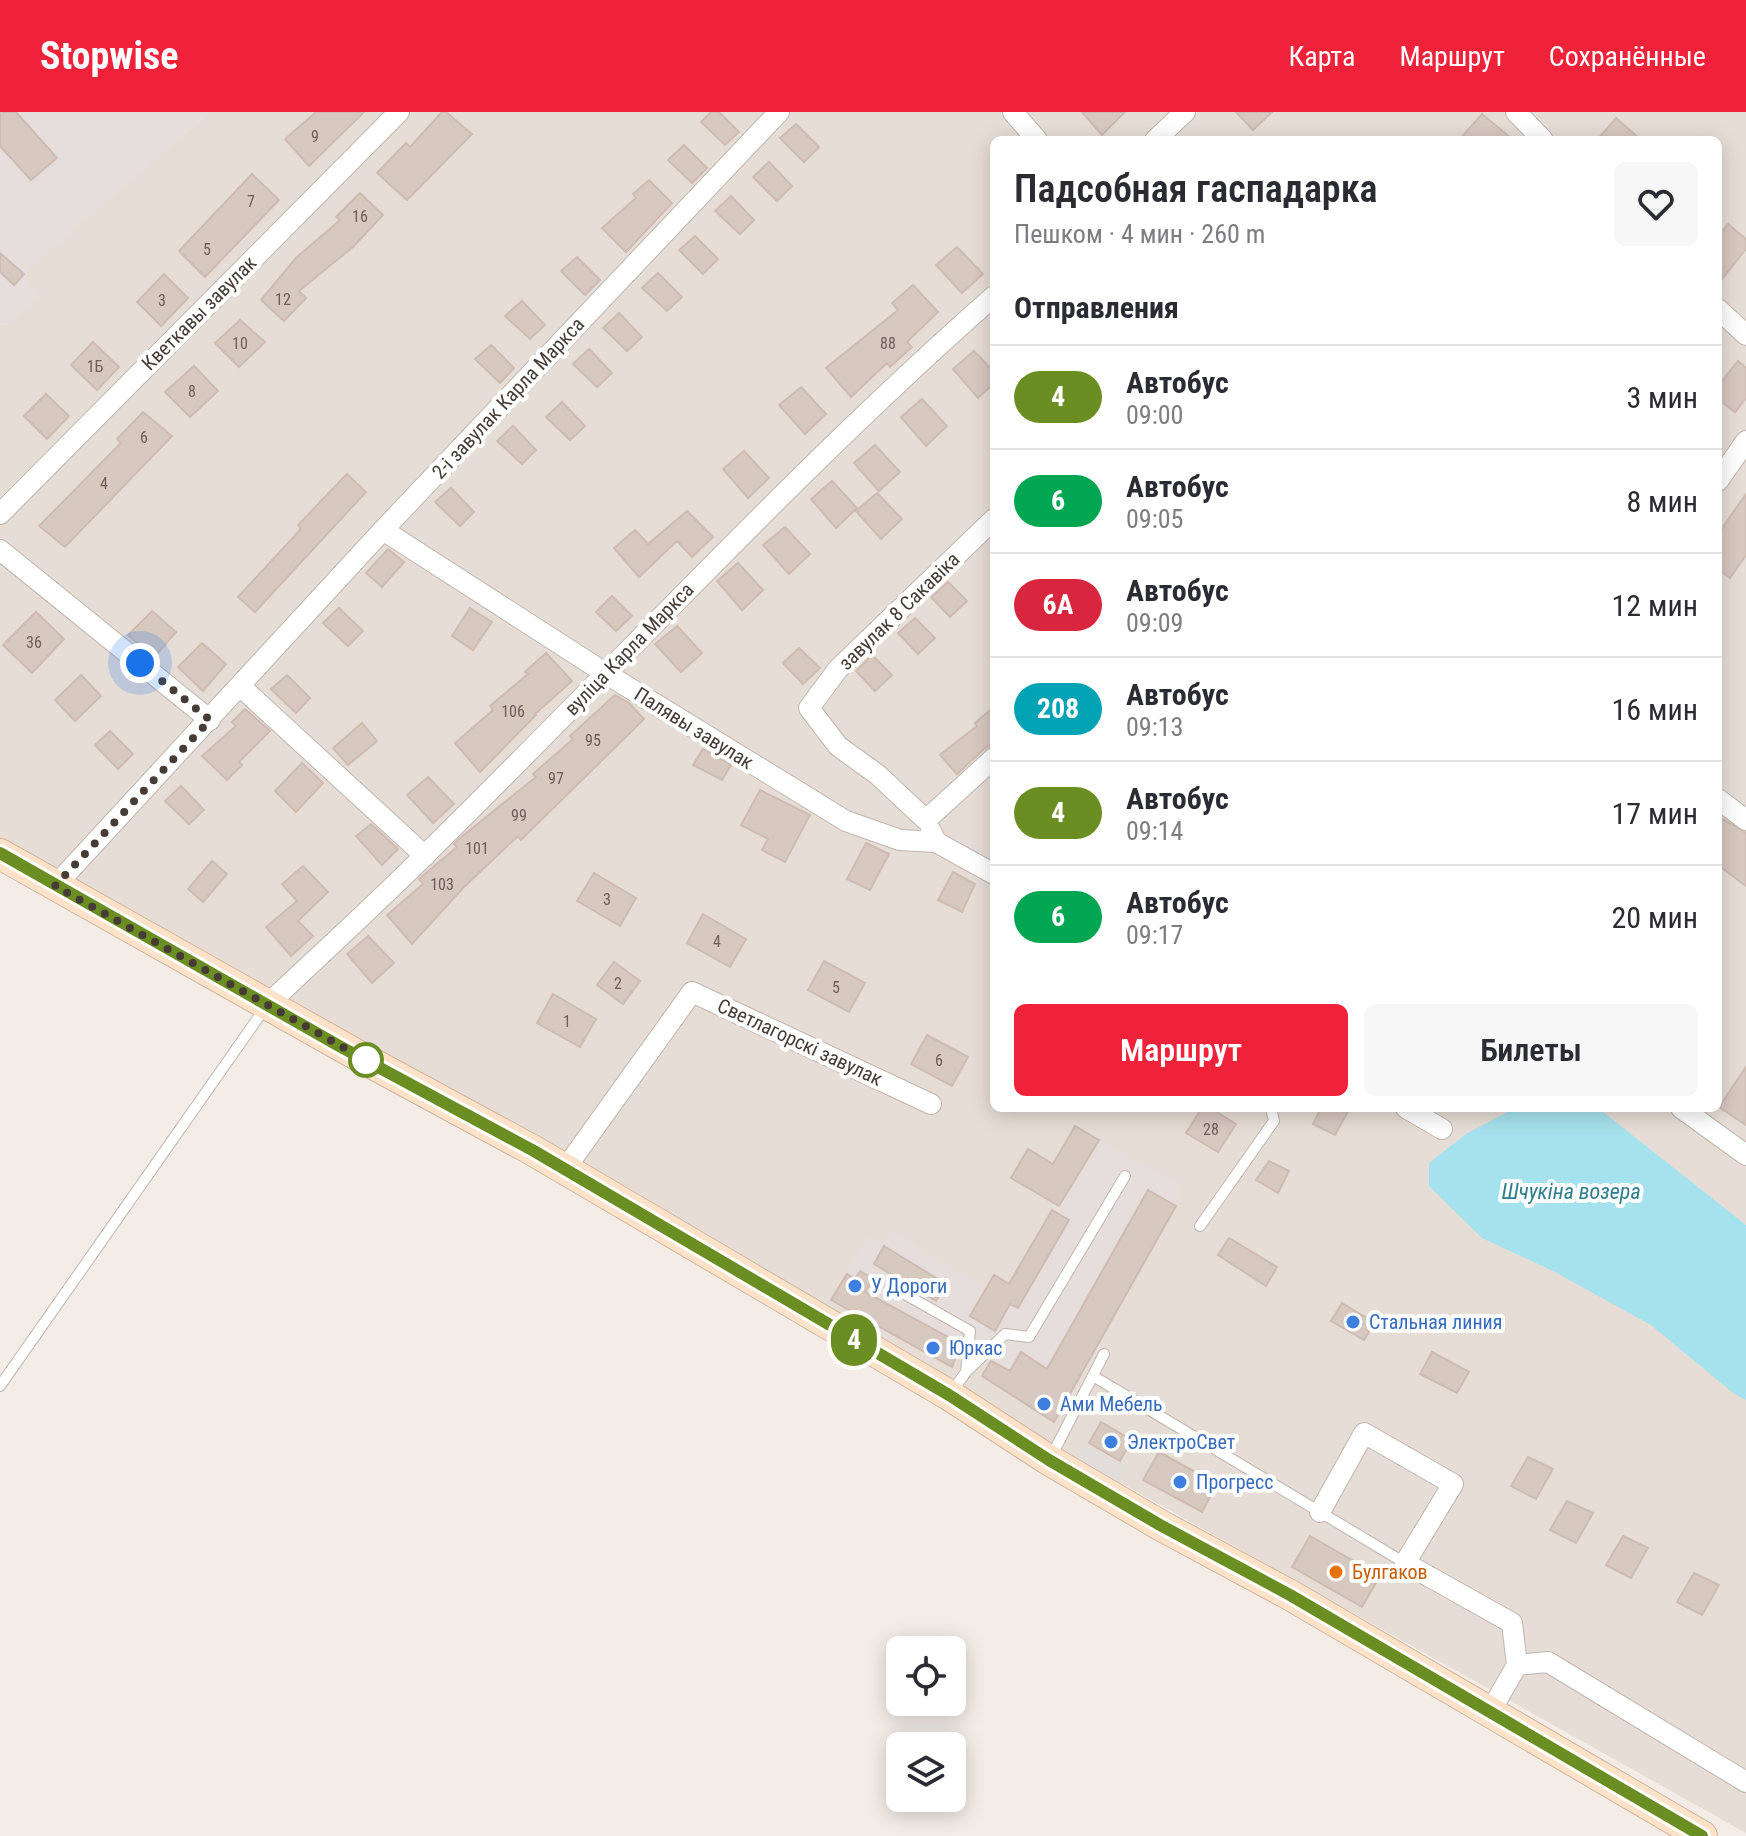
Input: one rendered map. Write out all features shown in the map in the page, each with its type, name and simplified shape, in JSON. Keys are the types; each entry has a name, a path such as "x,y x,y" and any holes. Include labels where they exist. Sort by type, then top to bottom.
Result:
{"main road":[{"path":"0,854 267,1005 958,1384 1049,1460 1702,1836"}],"street":[{"name":"Кветкавы завулак","path":"0,514 399,112"},
{"name":"2-і завулак Карла Маркса","path":"55,886 383,530 779,112"},
{"path":"1013,112 1034,136"},
{"path":"1159,136 1185,112"},
{"path":"1516,112 1539,136"},
{"name":"вуліца Карла Маркса","path":"267,1005 425,856 860,419 990,300"},
{"path":"1722,313 1746,335"},
{"path":"1722,475 1746,441"},
{"name":"завулак 8 Сакавіка","path":"926,820 878,775 838,746 809,708 838,669 990,523"},
{"name":"Палявы завулак","path":"383,530 605,673 846,821 900,840 936,842 990,872"},
{"path":"0,550 210,720"},
{"path":"240,686 425,856"},
{"path":"936,842 926,820 990,762"},
{"path":"1722,802 1746,820"},
{"name":"Светлагорскі завулак","path":"565,1169 692,992 931,1104"},
{"path":"1413,1112 1442,1129"},
{"path":"1687,1112 1746,1155"},
{"path":"1320,1512 1364,1433 1453,1484 1405,1563 1512,1623 1517,1665 1490,1712"},
{"path":"1517,1665 1548,1662 1746,1782"}],"lane":[{"path":"0,1386 267,1005"},
{"path":"1200,1226 1274,1121 1272,1112"},
{"path":"958,1384 1005,1334 1029,1337 1125,1176"},
{"path":"894,1288 970,1331 958,1384"},
{"path":"1049,1460 1104,1354"},
{"path":"1093,1376 1405,1563"}],"shaded area":[{"path":"0,112 210,112 24,274 39,297 9,324 0,325"},
{"path":"210,112 1746,112 1746,1833 55,886 0,850 0,325 9,324 23,274"},
{"path":"1075,1126 1182,1187 1176,1206 1054,1422 981,1376 990,1363 981,1358 959,1353 952,1367 831,1300 866,1236 881,1244 889,1230 986,1288 994,1275 1010,1284 1054,1204 1011,1178 1028,1149 1053,1164"},
{"path":"1088,1448 1125,1466 1120,1488 1073,1462"}],"water":[{"name":"Шчукіна возера","path":"1507,1112 1603,1112 1746,1225 1746,1400 1733,1393 1651,1325 1553,1271 1482,1238 1429,1186 1429,1163 1466,1134"}],"building":[{"path":"0,112 16,112 57,158 31,180 0,146"},
{"path":"316,112 364,112 309,166 285,139"},
{"path":"442,112 472,134 407,200 377,173 406,143 410,147"},
{"path":"711,112 719,112 739,132 725,145 701,122"},
{"path":"1082,112 1125,112 1102,135"},
{"path":"1236,112 1272,112 1253,130"},
{"path":"1482,114 1508,136 1463,136"},
{"path":"1616,118 1636,136 1600,136"},
{"path":"796,124 819,147 804,162 780,138"},
{"path":"684,145 707,168 692,183 668,160"},
{"path":"769,162 792,186 777,201 753,177"},
{"path":"252,174 279,200 205,277 179,251"},
{"path":"649,180 672,203 626,252 602,228 636,198 633,194"},
{"path":"360,193 383,215 354,246 299,291 306,298 284,321 261,300 296,258 340,220 336,217"},
{"path":"731,196 754,220 740,234 715,211"},
{"path":"1728,224 1746,239 1746,249 1722,279 1722,232"},
{"path":"695,236 718,259 703,274 679,250"},
{"path":"957,247 983,274 962,293 936,265"},
{"path":"0,253 24,274 14,285 0,272"},
{"path":"577,257 600,280 585,295 561,271"},
{"path":"658,273 682,297 667,311 642,288"},
{"path":"164,274 188,298 161,326 137,302"},
{"path":"913,285 938,312 907,342 912,347 890,367 887,363 851,397 826,368 898,310 892,303"},
{"path":"522,301 545,325 530,339 505,316"},
{"path":"619,313 642,337 627,351 603,328"},
{"path":"240,320 265,342 239,367 215,343"},
{"path":"93,342 119,367 97,390 71,365"},
{"path":"491,345 514,368 500,383 475,359"},
{"path":"589,349 612,373 597,387 573,364"},
{"path":"974,351 990,368 990,387 978,398 953,369"},
{"path":"1738,361 1746,368 1746,398 1735,412 1722,402 1722,381"},
{"path":"194,366 218,391 190,417 165,392"},
{"path":"801,387 826,414 805,434 779,405"},
{"path":"46,394 69,416 47,439 24,416"},
{"path":"922,399 947,426 926,446 901,417"},
{"path":"562,402 585,426 570,440 546,417"},
{"path":"143,412 172,436 65,547 39,526 121,443 117,439"},
{"path":"513,426 536,450 522,464 497,441"},
{"path":"875,445 900,472 879,491 854,463"},
{"path":"744,451 769,478 748,498 723,469"},
{"path":"347,474 366,492 255,612 238,597 301,529 298,525"},
{"path":"832,481 857,508 836,528 811,499"},
{"path":"451,488 474,512 460,526 435,502"},
{"path":"877,493 902,519 881,539 856,511"},
{"path":"1746,494 1746,555 1730,578 1722,572 1722,528"},
{"path":"687,511 713,537 692,557 677,541 639,577 614,548 635,530 648,544"},
{"path":"785,527 810,554 789,574 763,545"},
{"path":"388,549 404,562 382,587 366,573"},
{"path":"738,563 763,590 742,610 717,581"},
{"path":"948,582 967,601 950,617 931,597"},
{"path":"612,596 632,616 616,631 596,612"},
{"path":"339,608 363,631 348,646 323,623"},
{"path":"470,608 492,622 473,650 452,636"},
{"path":"152,611 176,632 156,655 151,655 128,635"},
{"path":"36,612 64,639 32,673 3,645"},
{"path":"915,618 935,638 918,654 898,633"},
{"path":"677,626 702,653 681,672 655,644"},
{"path":"202,643 226,664 203,691 178,667"},
{"path":"799,648 820,668 803,684 783,663"},
{"path":"546,653 572,681 535,714 480,772 455,743 493,710 490,706 528,674 525,672"},
{"path":"872,655 892,675 875,691 856,671"},
{"path":"81,675 101,696 75,721 55,700"},
{"path":"287,675 310,698 296,713 271,689"},
{"path":"615,695 629,703 644,719 521,840 518,836 464,887 412,944 387,915 423,884 419,879 457,847 454,844 460,838 536,777 533,774 573,739 570,736"},
{"path":"245,709 270,731 239,762 242,765 227,780 202,756 236,726 232,722"},
{"path":"990,710 990,746 957,774 940,755 977,726 975,723"},
{"path":"362,723 377,741 348,765 333,748"},
{"path":"110,731 133,754 118,769 95,745"},
{"path":"703,749 731,765 722,780 693,765"},
{"path":"302,763 323,783 296,812 275,791"},
{"path":"428,777 454,804 433,823 407,795"},
{"path":"181,786 204,810 189,824 165,801"},
{"path":"760,790 810,815 785,862 762,850 768,839 741,825"},
{"path":"1722,820 1746,833 1746,886 1722,868"},
{"path":"371,824 398,849 382,865 356,836"},
{"path":"866,843 889,854 870,890 847,879"},
{"path":"212,861 227,874 203,902 188,889"},
{"path":"303,866 328,892 298,921 313,936 291,956 266,927 297,901 282,884"},
{"path":"953,872 975,884 962,912 938,900"},
{"path":"594,873 636,898 620,926 577,901"},
{"path":"703,914 746,939 730,967 687,943"},
{"path":"368,936 394,963 372,983 347,954"},
{"path":"824,961 865,983 849,1012 808,990"},
{"path":"614,962 640,981 623,1004 597,985"},
{"path":"553,994 596,1019 580,1047 537,1023"},
{"path":"927,1035 968,1057 952,1086 911,1064"},
{"path":"1746,1067 1746,1125 1722,1109 1722,1103"},
{"path":"1199,1112 1216,1112 1236,1124 1218,1152 1186,1133"},
{"path":"1319,1112 1348,1112 1335,1135 1313,1124"},
{"path":"1075,1126 1099,1140 1059,1206 1011,1178 1028,1149 1053,1164"},
{"path":"1269,1161 1289,1171 1278,1193 1256,1180"},
{"path":"1148,1190 1176,1206 1054,1422 982,1376 991,1361 1010,1371 1021,1352 1047,1369"},
{"path":"1052,1210 1069,1220 1018,1308 1010,1304 995,1331 970,1316 994,1275 1009,1284"},
{"path":"1229,1238 1277,1267 1266,1286 1218,1255"},
{"path":"884,1246 946,1284 936,1301 874,1264"},
{"path":"860,1271 874,1279 865,1292 961,1344 952,1367 831,1300 847,1274 855,1279"},
{"path":"1342,1303 1375,1323 1364,1340 1331,1321"},
{"path":"1432,1352 1469,1372 1457,1393 1420,1374"},
{"name":"ЭлектроСвет","path":"1101,1422 1132,1440 1120,1461 1089,1443"},
{"name":"Прогресс","path":"1159,1452 1217,1484 1202,1512 1143,1480"},
{"path":"1528,1457 1553,1469 1536,1499 1511,1486"},
{"path":"1567,1501 1593,1513 1576,1543 1550,1530"},
{"name":"Булгаков","path":"1310,1536 1380,1576 1362,1607 1292,1567"},
{"path":"1623,1536 1648,1548 1631,1578 1606,1565"},
{"path":"1694,1573 1719,1585 1702,1615 1677,1602"}],"bus line":[{"name":"4","path":"0,853 341,1047 534,1151 949,1395 1049,1460 1160,1525 1290,1595 1702,1836"}],"place":[{"name":"У Дороги","path":"855,1286"},
{"name":"Стальная линия","path":"1353,1322"},
{"name":"Юркас","path":"933,1348"},
{"name":"Ами Мебель","path":"1044,1404"},
{"name":"ЭлектроСвет","path":"1111,1442"},
{"name":"Прогресс","path":"1180,1482"},
{"name":"Булгаков","path":"1336,1572"}],"route":[{"path":"140,663 210,720 55,886 366,1060"}]}
